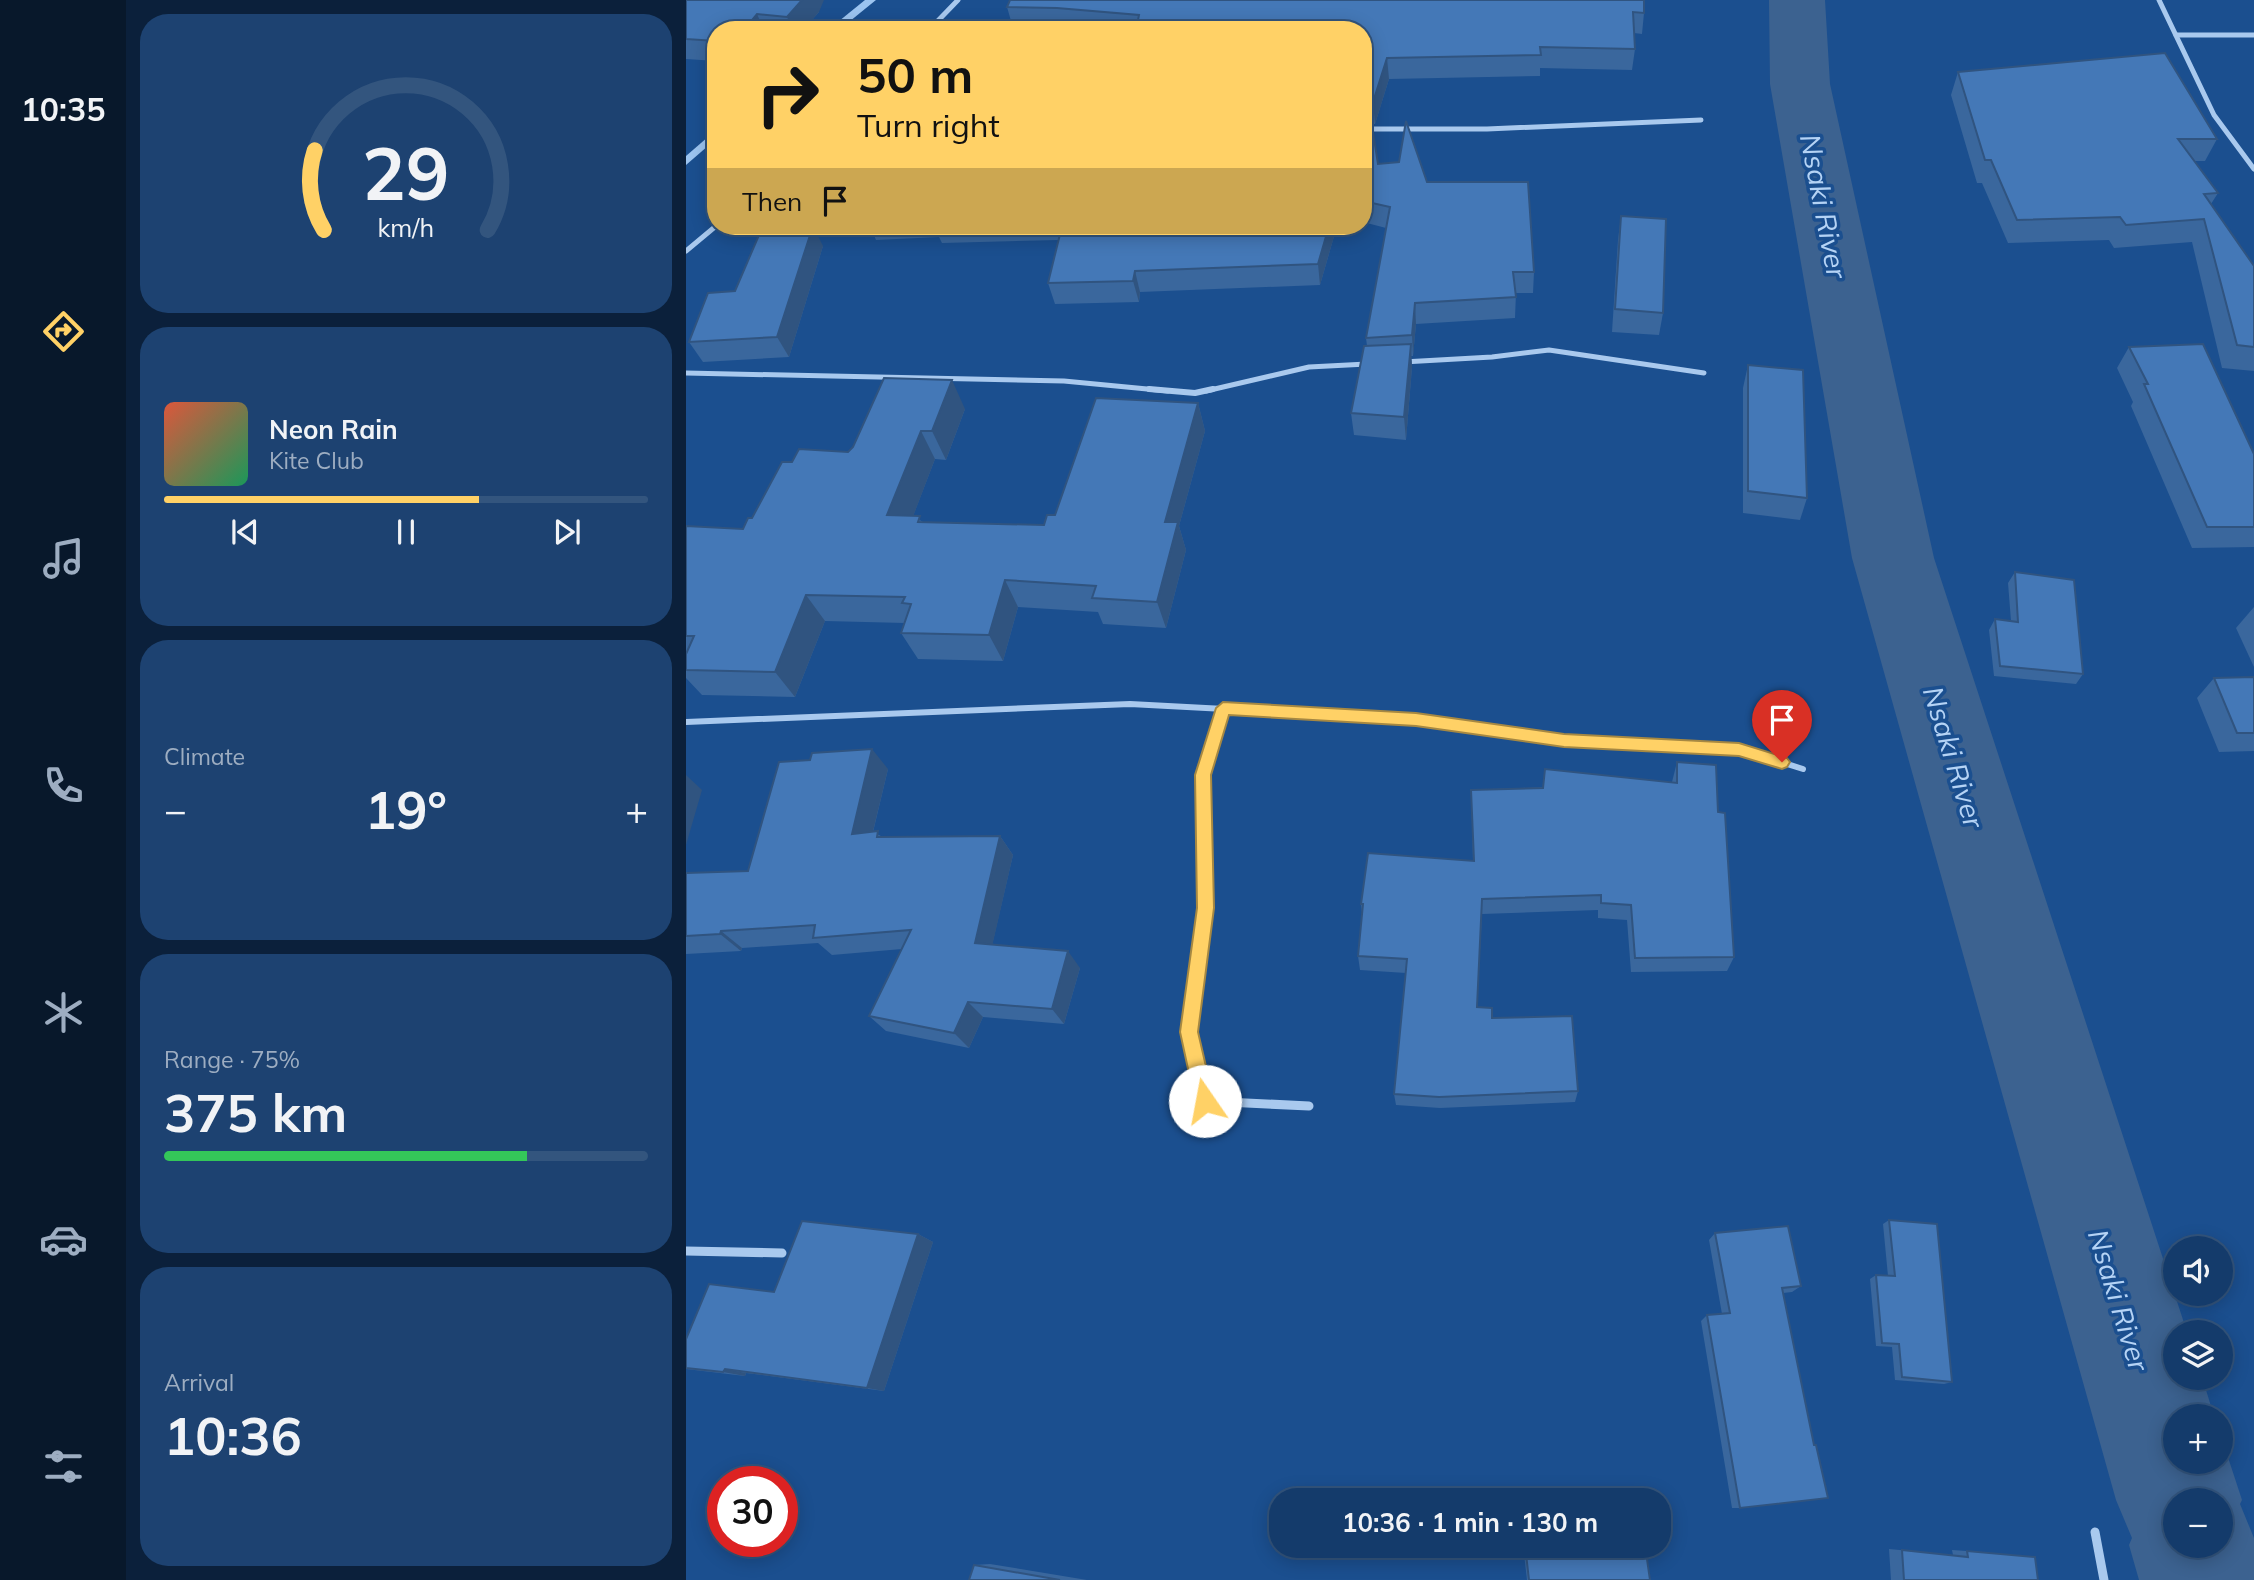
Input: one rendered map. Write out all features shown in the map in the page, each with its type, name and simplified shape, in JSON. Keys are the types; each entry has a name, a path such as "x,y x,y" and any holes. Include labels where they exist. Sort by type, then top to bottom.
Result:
{"street":[{"path":"938,21 958,0"},
{"path":"2159,0 2214,115 2254,169"},
{"path":"2176,35 2254,35"},
{"path":"1372,129 1487,129 1701,120"},
{"path":"686,251 707,234"},
{"path":"1401,362 1492,357 1549,350 1704,373"},
{"path":"686,373 1063,381 1195,393 1309,367 1374,364"},
{"path":"686,722 1130,704 1416,719 1564,740 1739,749 1803,769"},
{"path":"1223,708 1203,775 1206,908 1189,1032 1205,1101 1309,1106"},
{"path":"686,1251 782,1253"},
{"path":"2095,1532 2104,1580"}],"building":[{"path":"686,0 802,0 787,17 757,14 751,21 707,21 707,40 686,39"},
{"path":"1010,0 1644,0 1644,13 1633,12 1635,49 1540,47 1541,55 1387,58 1372,102 1372,21 1138,21 1139,15 1007,7"},
{"path":"2165,53 2217,139 2178,139 2218,193 2204,194 2254,266 2254,347 2237,345 2204,219 2126,225 2120,217 2017,220 1991,160 1985,160 1958,72"},
{"path":"1406,121 1427,182 1528,182 1534,272 1513,272 1516,297 1415,303 1412,335 1366,338 1390,207 1372,203 1372,126 1378,164 1399,162"},
{"path":"1621,216 1666,219 1663,313 1615,309"},
{"path":"759,235 810,235 777,337 689,342 708,293 735,291"},
{"path":"1060,235 1326,235 1318,264 1135,271 1133,281 1048,283"},
{"path":"1411,344 1404,417 1351,413 1364,346"},
{"path":"2203,344 2254,454 2254,527 2207,527 2144,384 2148,384 2129,347"},
{"path":"1748,365 1803,370 1807,498 1748,491"},
{"path":"884,378 952,380 932,431 921,431 887,515 920,516 918,522 1044,525 1047,515 1055,515 1096,398 1198,403 1165,522 1178,522 1157,602 1092,598 1096,586 1005,580 989,635 901,633 911,604 902,603 905,597 806,595 775,672 686,670 686,654 694,636 686,636 686,526 743,529 748,518 752,518 782,462 792,462 799,449 848,452 853,447"},
{"path":"2015,572 2074,580 2083,674 2000,666 1995,619 2018,622"},
{"path":"2254,677 2254,733 2237,733 2214,678"},
{"path":"872,749 852,834 878,831 877,837 1000,836 975,943 1068,951 1052,1009 968,1002 954,1033 869,1016 911,930 813,938 815,925 686,936 686,873 748,871 779,762 810,760 812,753"},
{"path":"1677,762 1716,765 1718,812 1725,813 1734,957 1635,958 1631,905 1601,903 1601,895 1482,899 1477,1007 1492,1008 1492,1018 1572,1016 1578,1091 1439,1097 1394,1094 1407,959 1358,956 1368,853 1474,861 1471,790 1543,788 1545,769 1677,783"},
{"path":"1889,1220 1937,1224 1952,1382 1902,1377 1899,1344 1882,1343 1876,1275 1895,1276"},
{"path":"802,1221 918,1234 867,1388 725,1369 723,1372 686,1368 686,1339 709,1284 774,1292"},
{"path":"1788,1226 1801,1286 1782,1288 1814,1445 1828,1498 1740,1508 1707,1315 1730,1313 1715,1233"},
{"path":"1902,1550 1968,1557 1967,1551 2035,1557 2038,1580 1904,1580"},
{"path":"1526,1558 1647,1558 1650,1580 1529,1580"},
{"path":"974,1565 1060,1580 969,1580"}],"waterway":[{"path":"844,21 871,0"},
{"name":"Nsaki River","path":"1797,0 1800,84 1893,558 2175,1488"},
{"path":"686,162 707,142"},
{"name":"Nsaki River","path":"2197,1558 2204,1580"}],"route":[{"path":"1205,1101 1189,1032 1206,908 1203,775 1223,708 1416,719 1564,740 1739,749 1782,762"}]}
